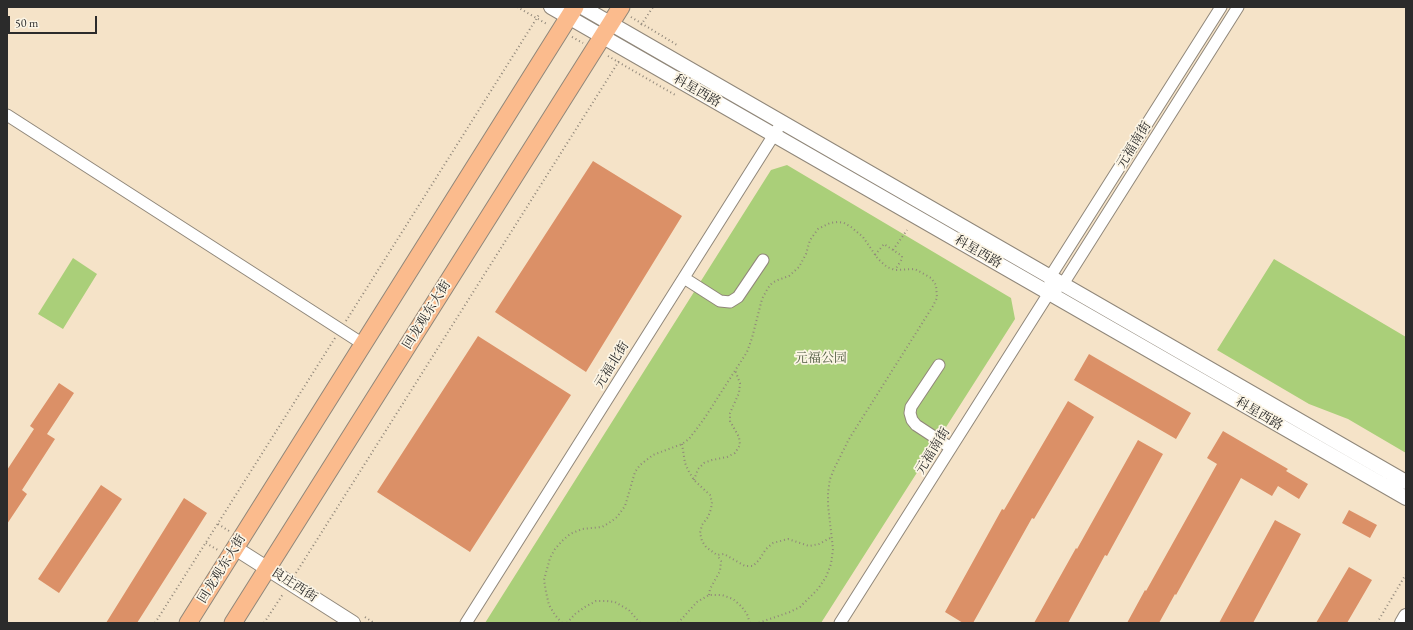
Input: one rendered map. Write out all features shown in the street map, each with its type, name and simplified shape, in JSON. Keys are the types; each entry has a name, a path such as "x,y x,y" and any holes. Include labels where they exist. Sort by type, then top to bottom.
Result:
{"main road":[{"name":"回龙观东大街","path":"188,623 572,12"},
{"name":"回龙观东大街","path":"233,623 613,19"}],"street":[{"name":"科星西路","path":"582,7 613,19 782,122 1406,482"},
{"name":"元福南街","path":"1049,293 1050,277 1221,7"},
{"name":"元福南街","path":"840,623 1049,293 1063,284 1238,7"},
{"name":"科星西路","path":"546,10 572,12 613,19 774,135 1406,498"},
{"path":"7,115 363,344"},
{"name":"元福北街","path":"466,623 782,122"},
{"path":"684,278 720,301 726,303 738,297 764,260"},
{"path":"939,364 911,406 910,413 912,420 916,425 951,448"},
{"name":"良庄西街","path":"235,548 353,623"},
{"path":"1402,623 1406,616"}],"path":[{"path":"517,7 530,14"},
{"path":"155,623 340,330 546,10"},
{"path":"613,19 659,35"},
{"path":"309,552 602,87"},
{"path":"562,623 555,615 550,605 544,580 550,558 556,549 570,534 582,529 602,527 617,517 625,506 635,472 640,465 652,456 682,444 697,430 750,344 760,306 768,288 772,283 789,276 799,267 806,254 810,240 818,229 830,223 838,222 851,227 863,237 875,255 887,267 895,270 915,268 927,275 936,286 937,298 849,439 834,467 828,493 828,516 833,549 826,577 818,589 800,607 758,623"},
{"path":"894,250 907,230"},
{"path":"875,255 883,245 894,250 902,258 895,270"},
{"path":"694,480 698,469 704,463 727,457 735,453 740,445 739,437 730,421 730,413 739,393 740,383 735,370"},
{"path":"682,444 685,463 689,472 694,480 710,495 712,502 708,517 702,525 700,533 702,541 706,547 721,561 720,571 710,589 709,595"},
{"path":"717,556 724,554 745,566 753,566 760,560 766,549 773,543 788,539 809,546 819,544 832,537"},
{"path":"1377,623 1406,574"},
{"path":"678,623 698,602 709,595 722,595 733,599 747,614 750,623"},
{"path":"567,623 575,614 585,607 596,602 607,600 615,602 629,610 640,623"},
{"path":"264,623 273,608"}],"green space":[{"name":"元福公园","path":"787,165 1011,298 1015,319 821,623 485,623 771,170"},
{"path":"73,258 97,274 63,329 38,314"},
{"path":"1274,259 1406,337 1406,453 1348,419 1309,404 1217,350"}],"building":[{"path":"593,161 682,216 586,372 495,312"},
{"path":"478,336 571,395 470,552 377,492"},
{"path":"1089,354 1191,413 1176,439 1074,380"},
{"path":"59,383 74,393 47,434 55,439 22,490 27,494 7,524 7,470 34,429 30,426"},
{"path":"1068,401 1094,417 1034,519 1032,518 973,623 963,623 945,612 1002,509 1004,510"},
{"path":"1223,431 1288,469 1286,471 1308,484 1299,499 1278,486 1272,496 1241,478 1159,623 1127,623 1217,464 1207,458"},
{"path":"1138,440 1163,454 1107,556 1105,555 1068,623 1034,623 1076,548 1077,549"},
{"path":"101,485 122,499 59,593 38,579"},
{"path":"184,498 207,513 137,623 106,623"},
{"path":"1349,510 1377,525 1370,538 1342,523"},
{"path":"1275,520 1301,534 1253,623 1219,623"},
{"path":"1349,567 1372,580 1347,623 1316,623"}]}
